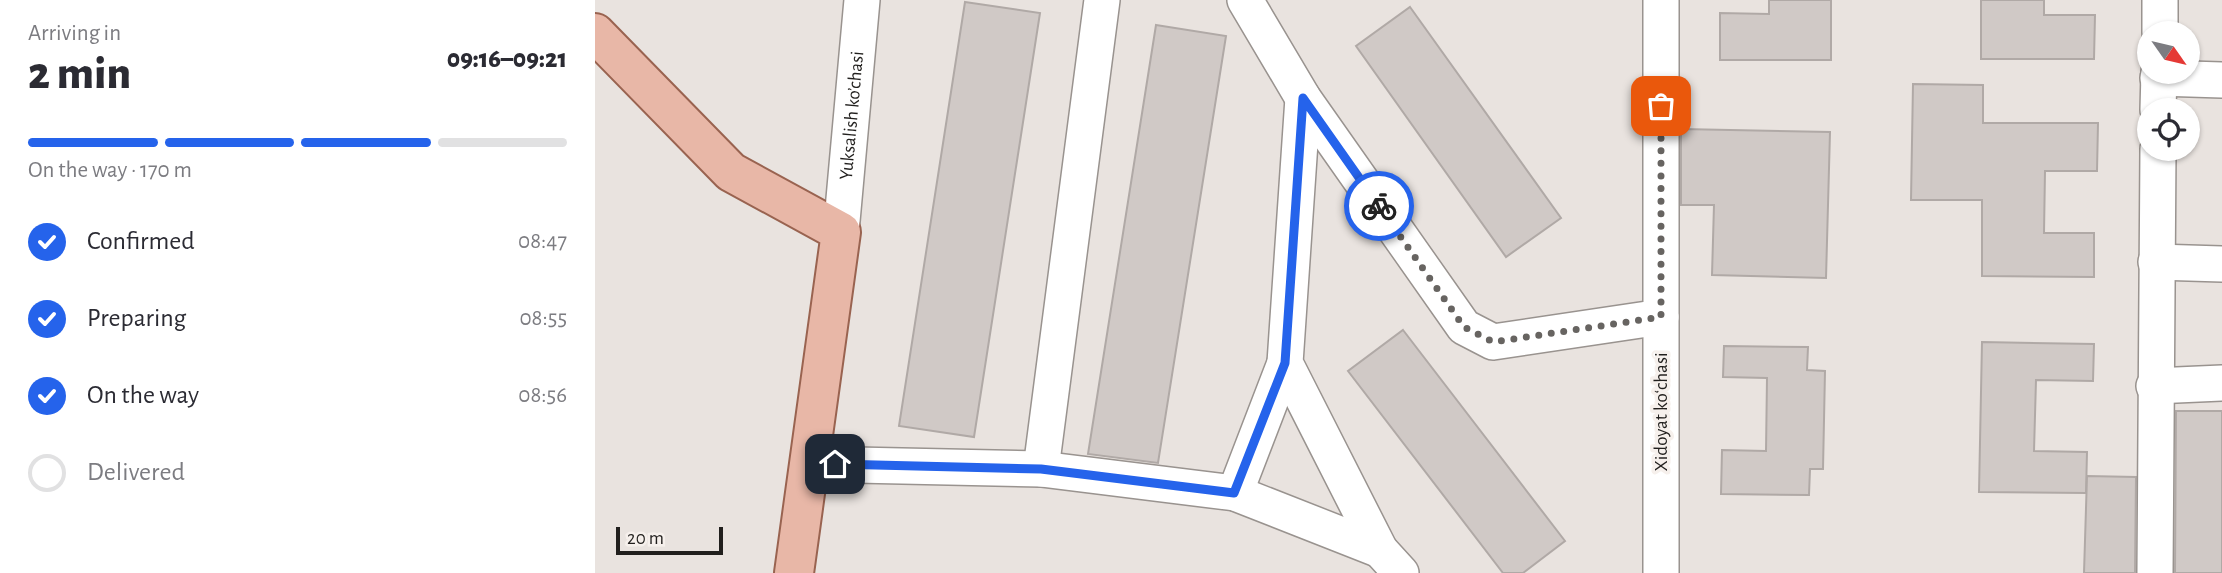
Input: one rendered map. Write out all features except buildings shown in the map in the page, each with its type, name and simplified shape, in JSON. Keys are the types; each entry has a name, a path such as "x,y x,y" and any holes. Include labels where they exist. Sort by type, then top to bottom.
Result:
{"main road":[{"path":"595,33 731,172 841,232 794,573"}],"street":[{"name":"Yuksalish ko’chasi","path":"841,232 862,0"},
{"path":"1041,469 1102,0"},
{"path":"1245,0 1303,98 1464,327 1493,342 1661,317"},
{"name":"Xidoyat koʻchasi","path":"1661,0 1661,573"},
{"path":"2159,21 2160,0"},
{"path":"2158,87 2222,80"},
{"path":"1234,493 1285,363 1303,98"},
{"path":"2155,573 2154,386 2158,161"},
{"path":"2156,262 2222,264"},
{"path":"1285,363 1391,561"},
{"path":"2154,386 2222,383"},
{"path":"810,464 1041,469 1234,493 1391,561"}],"way so far":[{"path":"1379,206 1464,327 1493,342 1661,317 1661,106"}],"route":[{"path":"835,464 1041,469 1234,493 1285,363 1303,98 1379,206"}]}
